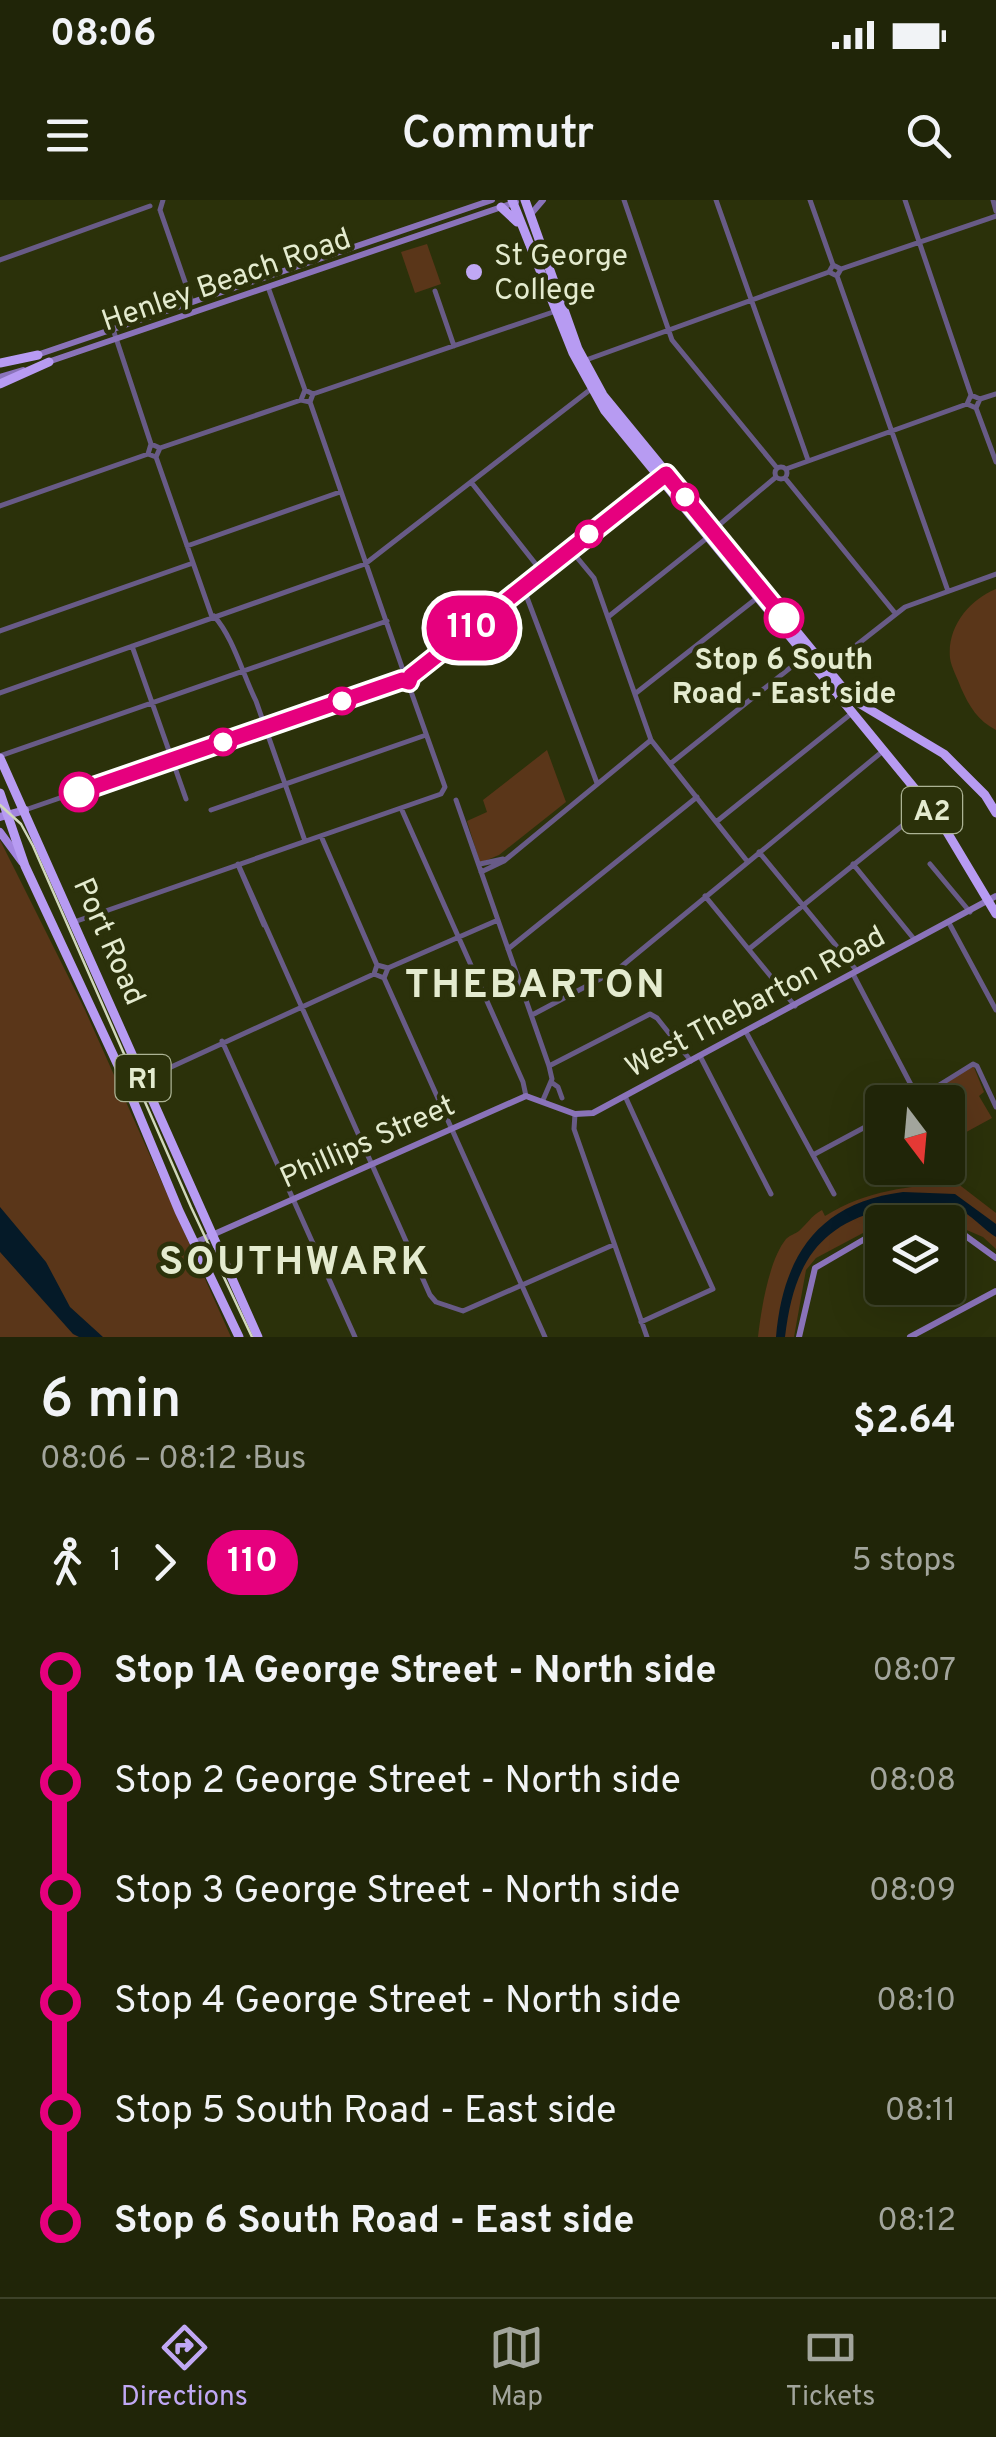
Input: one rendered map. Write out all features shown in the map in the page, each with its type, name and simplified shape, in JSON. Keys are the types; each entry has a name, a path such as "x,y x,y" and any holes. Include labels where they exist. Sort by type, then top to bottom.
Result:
{"highway":[{"name":"A2","path":"518,201 530,216 591,389 823,671 852,699 930,744 961,768 996,813"},
{"name":"A2","path":"518,201 524,232 584,361 603,396 663,476"},
{"path":"496,204 524,232"},
{"path":"0,365 38,354"},
{"path":"0,380 50,362"},
{"name":"A2","path":"823,671 958,846 993,904"},
{"name":"R1","path":"0,757 25,810"},
{"name":"Port Road","path":"0,794 4,816 25,866 238,1337"},
{"name":"Port Road","path":"25,810 258,1337"},
{"path":"59,941 74,922"}],"main road":[{"path":"474,206 482,200"},
{"path":"530,216 542,200"},
{"name":"Henley Beach Road","path":"38,354 474,206 518,201"},
{"name":"Henley Beach Road","path":"50,362 268,288 496,204"},
{"name":"Port Road","path":"0,794 25,810"},
{"path":"4,816 25,810"},
{"name":"Port Road","path":"0,832 25,866"},
{"name":"West Thebarton Road","path":"575,1114 593,1113 970,912 993,904"},
{"path":"526,1096 560,1102 575,1114"},
{"name":"Phillips Street","path":"194,1244 526,1096"},
{"path":"965,1235 996,1258"},
{"path":"799,1337 815,1268 865,1239"},
{"path":"910,1337 996,1291"}],"street":[{"path":"160,210 165,200"},
{"path":"624,200 672,340 777,468 786,470 967,404 976,408"},
{"path":"716,200 808,460"},
{"path":"810,200 833,265 841,269"},
{"path":"905,200 971,394 967,404"},
{"path":"836,276 841,269 996,213 992,200"},
{"path":"0,260 151,203 160,210 196,312"},
{"path":"584,361 829,272 833,265"},
{"path":"829,272 836,276 948,591"},
{"path":"264,277 304,390 301,400"},
{"path":"435,291 454,346"},
{"path":"304,390 314,394 560,310"},
{"path":"114,330 151,444 148,454"},
{"path":"0,693 365,564 591,389"},
{"path":"74,922 444,790 310,402 314,394"},
{"path":"971,394 980,399 996,394"},
{"path":"980,399 976,408 996,462"},
{"path":"151,444 160,448 301,400 310,402"},
{"path":"160,448 156,457 193,563 213,616 225,628 266,727 305,841"},
{"path":"0,506 148,454 156,457"},
{"path":"608,617 776,476 777,468"},
{"path":"784,478 786,470"},
{"path":"25,810 406,678 663,476"},
{"path":"776,476 784,478 895,613"},
{"path":"470,482 542,572"},
{"path":"187,546 340,492"},
{"path":"570,549 594,578 651,740 747,861"},
{"path":"0,631 193,563"},
{"path":"823,671 895,613 996,574"},
{"path":"523,587 597,784"},
{"path":"635,694 760,595"},
{"path":"0,757 387,621"},
{"path":"132,646 186,799"},
{"path":"670,764 808,654"},
{"path":"716,822 852,713"},
{"path":"212,810 426,735"},
{"path":"480,868 498,866 651,740"},
{"path":"532,1016 617,970 883,751"},
{"path":"508,949 697,797"},
{"path":"456,800 549,1066 551,1082 543,1100"},
{"path":"748,949 928,805"},
{"path":"402,808 524,1082 526,1096"},
{"path":"144,1079 374,974 378,965 321,836"},
{"path":"759,852 855,973 909,1085"},
{"path":"238,864 436,1302 463,1311 613,1245"},
{"path":"853,864 916,941"},
{"path":"930,864 970,912"},
{"path":"705,896 795,1006"},
{"path":"378,965 388,968 498,920"},
{"path":"950,923 996,1010"},
{"path":"384,978 388,968"},
{"path":"374,974 384,978 545,1337"},
{"path":"549,1066 650,1014 691,1061"},
{"path":"746,1032 834,1194"},
{"path":"222,1041 355,1337"},
{"path":"700,1056 770,1194"},
{"path":"941,1085 973,1064 996,1107"},
{"path":"551,1082 558,1086 560,1102"},
{"path":"625,1096 713,1289 641,1322"},
{"path":"575,1114 574,1129 646,1337"},
{"path":"813,1155 865,1127"}],"shaded area":[{"path":"427,244 441,284 415,293 401,252"},
{"path":"996,589 996,730 971,707 953,669 950,647 956,625 969,607"},
{"path":"547,750 566,802 499,855 480,863 467,821 487,812 483,800"},
{"path":"0,840 85,1010 231,1337 0,1337"},
{"path":"973,1065 984,1092 979,1096 992,1118 965,1133 965,1085 944,1085"},
{"path":"960,1185 996,1213 996,1249 983,1237 965,1229 965,1205 865,1205 865,1232 816,1258 806,1270 794,1337 758,1337 767,1286 786,1239 822,1210 825,1216 857,1200 922,1186"}],"water":[{"path":"903,1192 955,1194 996,1224 996,1237 965,1213 965,1205 865,1205 865,1216 838,1228 810,1256 794,1292 785,1337 776,1337 787,1282 810,1238 827,1221 873,1198"},
{"path":"0,1207 46,1262 70,1307 103,1337 73,1334 0,1252"}],"tram line":[{"path":"0,805 21,824 33,846 252,1337"}],"bus line":[{"name":"110","path":"79,792 402,680 409,682 411,676 666,474 784,618"}],"place":[{"name":"St George College","path":"474,272"},
{"name":"Stop 6 South Road - East side","path":"784,618"}],"district":[{"name":"THEBARTON","path":"536,983"},
{"name":"SOUTHWARK","path":"295,1260"}]}
